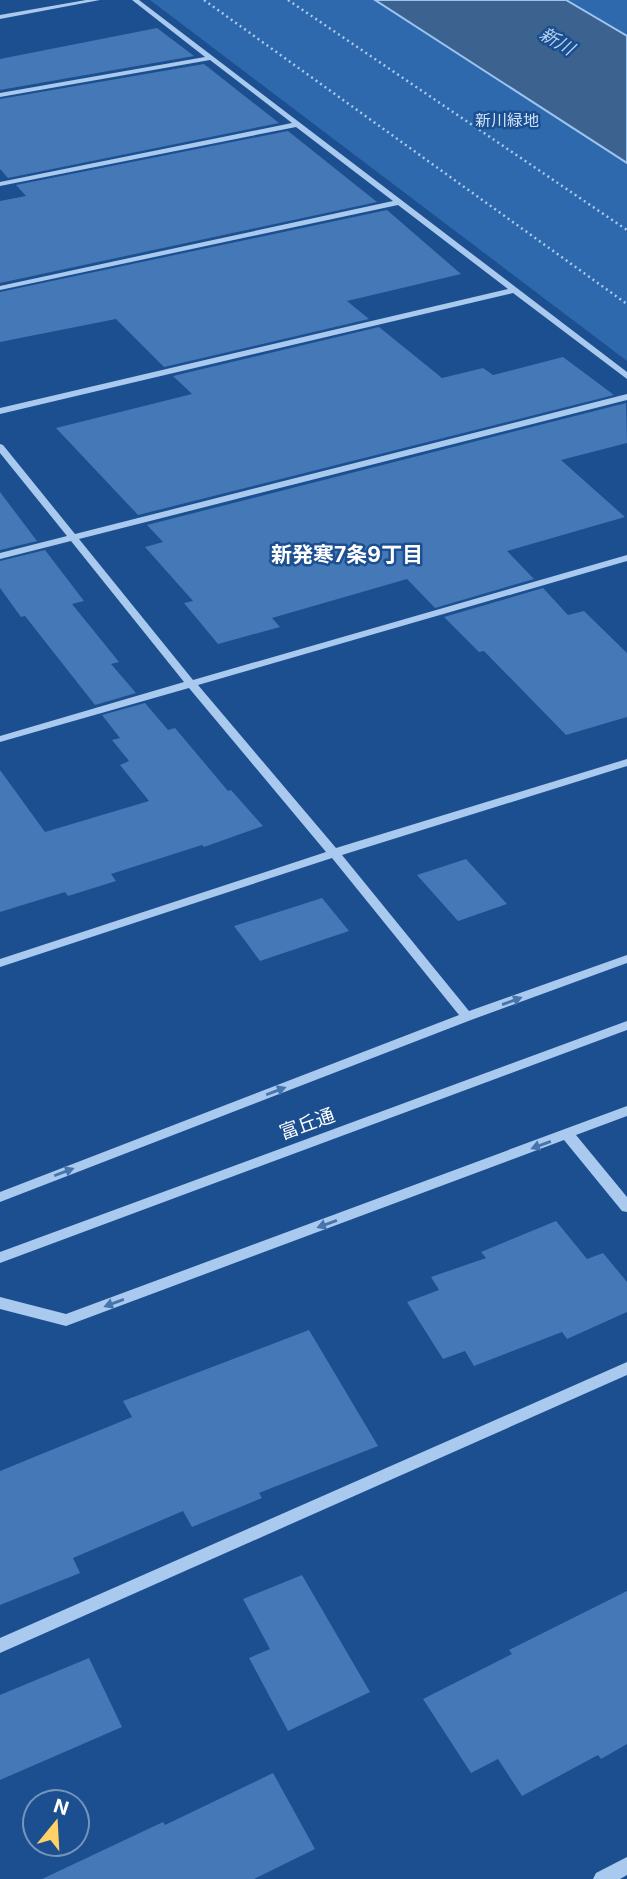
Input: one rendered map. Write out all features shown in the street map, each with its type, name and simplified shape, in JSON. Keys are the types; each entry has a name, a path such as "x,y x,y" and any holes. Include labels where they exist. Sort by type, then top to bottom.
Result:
{"street":[{"path":"0,17 97,0"},
{"path":"135,0 627,376"},
{"path":"0,95 211,58"},
{"path":"0,184 298,124"},
{"path":"0,288 400,202"},
{"path":"0,411 514,290"},
{"path":"0,556 627,397"},
{"path":"0,447 191,684 334,853 467,1017"},
{"path":"0,739 627,558"},
{"path":"0,963 334,853 627,762"},
{"path":"0,1197 467,1017 627,959"},
{"name":"富丘通","path":"0,1258 627,1025"},
{"path":"0,1303 66,1320 627,1111"},
{"path":"568,1135 627,1208"},
{"path":"0,1646 627,1368"},
{"path":"601,1879 627,1866"}],"path":[{"path":"204,0 627,304"},
{"path":"288,0 627,230"}],"green space":[{"name":"新川緑地","path":"150,0 627,0 627,361"}],"water":[{"name":"新川","path":"375,0 566,0 627,36 627,163"}],"building":[{"path":"157,28 194,56 0,90 0,59"},
{"path":"204,64 279,123 8,178 0,169 0,99"},
{"path":"288,131 377,202 0,283 0,201 26,196 16,185"},
{"path":"387,210 461,274 347,301 369,319 164,367 116,319 0,342 0,292"},
{"path":"379,327 442,378 483,368 493,375 563,357 614,395 138,515 56,428 192,394 173,376"},
{"path":"626,403 627,443 561,460 625,517 507,551 534,579 435,608 407,579 272,618 280,627 218,644 184,603 193,601 145,547 163,542 147,525"},
{"path":"0,492 37,541 0,550"},
{"path":"45,550 84,601 72,604 119,662 111,664 136,693 95,705 0,588 0,561"},
{"path":"543,588 568,615 584,611 627,653 627,717 566,735 484,651 479,652 444,617"},
{"path":"145,703 168,730 175,728 228,791 231,790 263,826 204,847 202,845 111,874 116,881 68,896 65,892 0,912 0,770 45,832 149,801 120,765 129,761 112,740 120,738 102,715"},
{"path":"466,859 507,904 458,921 417,875"},
{"path":"322,898 349,931 260,961 234,926"},
{"path":"556,1221 587,1259 603,1253 627,1282 627,1312 567,1339 562,1332 474,1366 465,1351 443,1359 407,1302 439,1290 431,1277 486,1258 481,1252"},
{"path":"309,1330 378,1446 259,1493 262,1498 192,1527 183,1511 73,1558 80,1573 0,1605 0,1471 132,1417 123,1401"},
{"path":"302,1575 370,1692 288,1731 249,1658 270,1649 243,1599"},
{"path":"627,1591 627,1744 601,1759 598,1755 522,1796 498,1759 471,1773 423,1699 512,1654 509,1650"},
{"path":"89,1658 122,1727 0,1780 0,1695"},
{"path":"273,1773 315,1849 254,1879 42,1879 163,1822 165,1825"}],"district":[{"name":"新発寒7条9丁目","path":"347,554"}]}
